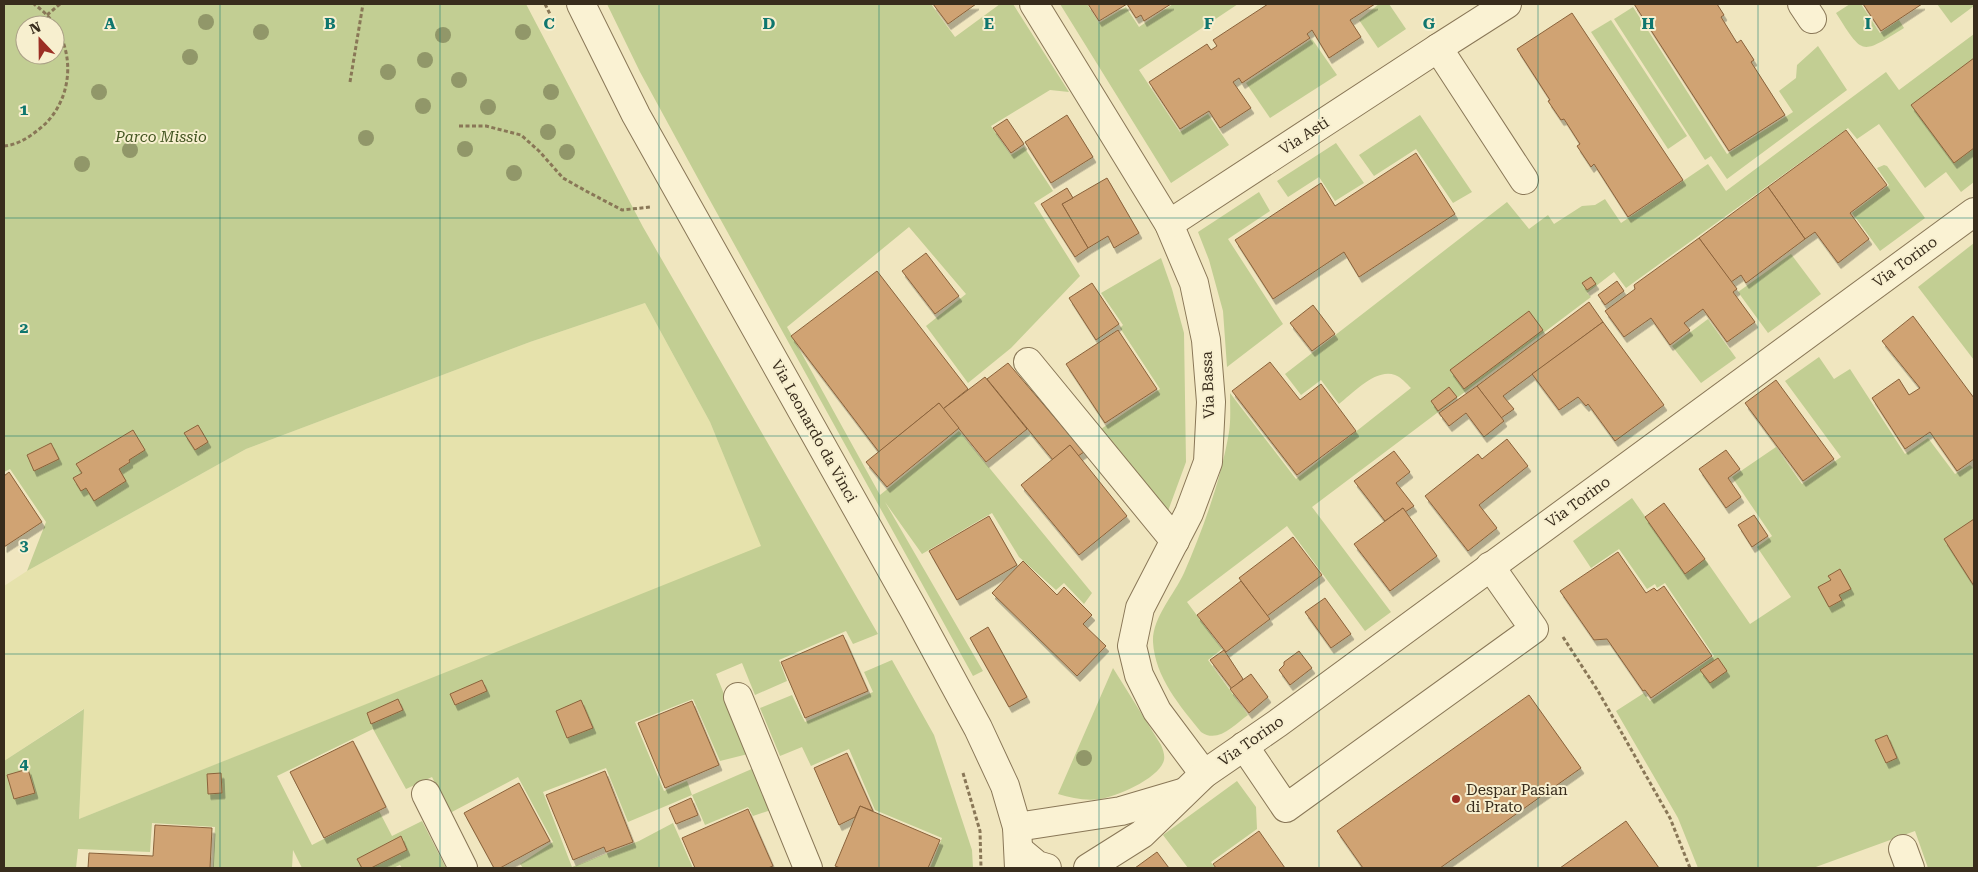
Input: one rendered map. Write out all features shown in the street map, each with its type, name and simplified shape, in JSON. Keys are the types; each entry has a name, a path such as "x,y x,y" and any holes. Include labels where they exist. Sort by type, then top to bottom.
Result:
{"street":[{"name":"Via Leonardo da Vinci","path":"581,4 636,115 914,610 973,720 1005,786 1019,848"},
{"name":"Via Bassa","path":"1034,4 1169,224 1194,284 1206,340 1211,402 1208,462 1175,541 1140,608 1132,646 1139,675 1157,711 1204,774"},
{"name":"Via Asti","path":"1169,224 1507,4"},
{"path":"1438,48 1524,180"},
{"name":"Via Torino","path":"1088,868 1142,834 1204,774 1974,212"},
{"path":"1028,362 1175,541"},
{"path":"1244,746 1286,808 1534,629 1490,566"},
{"path":"738,697 808,868"},
{"name":"Via Torino","path":"1019,848 1121,811 1183,793"},
{"path":"426,794 463,868"},
{"path":"1019,848 1037,865 1047,868"}],"path":[{"path":"34,4 47,15 60,4"},
{"path":"350,82 362,4"},
{"path":"4,146 28,138 45,125 55,114 64,96 68,77 68,61 65,50"},
{"path":"459,126 486,126 521,135 540,151 563,178 586,191 622,210 651,207"},
{"path":"1561,634 1598,691 1670,818 1690,868"}],"shaded area":[{"path":"645,303 710,422 762,547 79,819 83,709 4,761 4,586 27,571 246,449 530,342"}],"green space":[{"name":"Parco Missio","path":"4,4 526,4 643,227 878,634 853,644 846,631 779,660 787,681 755,695 742,663 716,674 748,754 720,761 693,699 635,722 664,791 687,781 692,795 628,822 606,768 543,792 572,867 639,841 673,823 693,868 523,868 520,864 553,842 518,777 450,813 432,777 406,789 373,729 277,776 312,845 379,811 392,836 422,821 446,868 402,868 400,865 393,868 302,868 293,850 292,868 213,868 215,827 152,823 150,852 78,849 76,868 4,868 4,761 84,709 79,819 761,546 710,422 645,303 530,342 246,449 27,571 46,522 10,469 4,472"},
{"path":"607,4 931,4 955,37 1000,4 1013,4 1069,92 1050,90 991,126 1011,155 1024,147 1053,191 1034,203 1080,276 1011,348 968,383 926,326 966,294 909,227 787,327 880,495 959,431 1092,593 1084,604 1064,583 1056,590 1019,557 992,513 922,554 885,502 983,671 973,676 640,72"},
{"path":"1060,4 1087,4 1099,23 1126,7 1139,27 1173,4 1238,4 1139,70 1180,132 1208,114 1229,145 1171,183"},
{"path":"1379,4 1389,4 1406,29 1378,48 1359,20"},
{"path":"1850,4 1861,4 1880,33 1899,20 1904,28 1879,43 1864,47 1852,38 1836,13"},
{"path":"1937,4 1974,4 1974,6 1951,23"},
{"path":"1633,7 1727,154 1793,112 1779,91 1796,78 1797,65 1818,46 1847,90 1727,179 1711,156 1705,160 1614,19"},
{"path":"1611,20 1687,136 1668,149 1591,32"},
{"path":"1974,34 1974,182 1961,192 1946,172 1925,188 1879,124 1857,139 1848,128 1626,288 1614,272 1587,293 1591,297 1312,507 1391,612 1365,631 1287,526 1187,602 1222,649 1208,660 1248,715 1220,735 1207,735 1201,732 1177,701 1164,679 1158,667 1153,642 1156,624 1184,573 1211,504 1226,450 1229,432 1230,393 1296,479 1411,388 1395,375 1380,375 1365,383 1339,404 1321,380 1301,395 1285,374 1507,202 1529,229 1548,215 1554,224 1582,206 1595,205 1605,199 1621,223 1708,164 1726,191 1886,72 1899,90"},
{"path":"1312,39 1337,75 1270,118 1246,83"},
{"path":"1420,115 1472,192 1453,203 1416,149 1374,176 1359,155"},
{"path":"1336,143 1364,183 1335,201 1319,177 1288,197 1277,181"},
{"path":"1884,165 1887,166 1925,218 1880,251 1852,213 1889,185 1877,168"},
{"path":"1259,192 1270,211 1228,239 1283,324 1227,367 1223,311 1209,260 1198,232"},
{"path":"1974,243 1974,360 1918,287"},
{"path":"1791,254 1821,294 1768,333 1738,292"},
{"path":"1161,258 1184,333 1186,462 1168,511 1101,429 1160,389 1120,328 1123,325 1101,293"},
{"path":"1708,319 1736,358 1701,383 1672,346"},
{"path":"1819,357 1834,379 1850,369 1905,454 1928,438 1955,474 1970,465 1974,469 1974,868 1928,868 1915,831 1813,868 1698,868 1678,818 1616,711 1644,693 1650,701 1714,656 1665,583 1657,588 1655,584 1647,589 1619,549 1591,568 1573,541 1632,498 1685,573 1705,559 1750,624 1791,597 1757,547 1772,536 1732,477 1776,447 1802,484 1841,457 1785,381"},
{"path":"892,660 934,735 972,850 973,868 930,868 942,838 875,810 849,749 811,766 802,747 780,756 760,708 792,695 805,722 873,692 864,672"},
{"path":"1113,668 1161,745 1164,760 1161,767 1136,786 1107,797 1094,800 1058,794"},
{"path":"754,768 771,810 753,816 748,807 705,825 692,795"},
{"path":"1237,781 1256,807 1257,829 1211,862 1215,868 1188,868 1163,835"}],"building":[{"path":"933,4 976,4 948,24"},
{"path":"1088,4 1127,4 1099,21"},
{"path":"1127,4 1171,4 1144,21 1141,15 1136,18"},
{"path":"1268,4 1375,4 1350,20 1361,37 1329,58 1312,30 1307,34 1310,38 1242,83 1239,78 1233,82 1251,108 1220,128 1209,111 1180,129 1149,82 1207,44 1211,50 1217,46 1213,40"},
{"path":"1634,4 1717,4 1724,15 1721,17 1737,43 1741,40 1754,60 1751,62 1785,115 1729,151"},
{"path":"1863,4 1922,4 1881,31"},
{"path":"1572,13 1683,180 1628,217 1594,164 1591,167 1577,146 1580,144 1564,119 1561,120 1548,101 1550,100 1517,49"},
{"path":"1974,58 1974,148 1954,163 1911,105"},
{"path":"1067,115 1093,157 1051,183 1025,142"},
{"path":"1007,119 1024,144 1011,153 993,128"},
{"path":"1846,130 1887,185 1850,213 1869,239 1838,263 1815,232 1805,239 1768,187"},
{"path":"1416,153 1455,214 1359,277 1344,252 1273,299 1235,240 1321,183 1335,206"},
{"path":"1107,178 1139,233 1114,248 1108,236 1088,248 1062,204"},
{"path":"1768,187 1805,239 1746,283 1741,275 1731,282 1699,238"},
{"path":"1067,188 1073,198 1062,204 1088,248 1075,257 1041,204"},
{"path":"1699,238 1737,289 1733,292 1755,322 1727,342 1703,309 1684,323 1690,330 1670,345 1651,318 1624,337 1605,311 1635,289 1634,285"},
{"path":"926,253 959,296 935,314 902,271"},
{"path":"877,271 968,389 943,409 939,403 879,452 791,336"},
{"path":"1591,277 1596,284 1587,290 1582,283"},
{"path":"1617,281 1624,291 1605,305 1598,295"},
{"path":"1092,283 1119,324 1096,340 1069,298"},
{"path":"1589,302 1603,322 1503,396 1514,409 1501,418 1477,386"},
{"path":"1313,305 1335,334 1312,351 1290,323"},
{"path":"1529,311 1543,330 1464,389 1450,370"},
{"path":"1913,316 1974,398 1974,459 1957,471 1930,432 1905,449 1872,398 1899,379 1909,395 1920,388 1882,341"},
{"path":"1603,322 1664,405 1615,441 1588,404 1586,406 1578,397 1559,410 1532,374"},
{"path":"1118,330 1157,389 1105,423 1066,364"},
{"path":"1270,362 1300,400 1321,384 1356,431 1297,475 1232,391"},
{"path":"1008,363 1084,452 1078,456 1070,445 1053,460 987,379"},
{"path":"985,377 1027,429 986,462 943,409"},
{"path":"1776,380 1834,459 1803,481 1745,403"},
{"path":"1477,386 1504,421 1484,437 1466,413 1449,426 1439,413"},
{"path":"1449,387 1457,397 1438,411 1431,401"},
{"path":"939,403 959,428 887,487 866,462"},
{"path":"198,425 208,442 195,450 184,433"},
{"path":"133,430 145,450 119,469 126,481 94,501 86,488 81,491 73,478 82,473 76,464"},
{"path":"1507,439 1528,466 1479,505 1497,528 1468,551 1425,496 1478,454 1482,459"},
{"path":"51,443 59,459 34,471 27,455"},
{"path":"1070,445 1127,516 1079,555 1021,485"},
{"path":"1726,450 1740,469 1728,478 1741,497 1726,508 1699,469"},
{"path":"1394,451 1410,472 1396,483 1414,506 1405,512 1403,508 1385,521 1354,481"},
{"path":"9,472 42,522 4,547 4,476"},
{"path":"1664,503 1705,559 1685,574 1645,517"},
{"path":"1403,508 1437,556 1390,591 1354,544"},
{"path":"1754,515 1768,536 1752,547 1738,525"},
{"path":"989,516 1017,565 957,600 929,551"},
{"path":"1974,519 1974,586 1944,539"},
{"path":"1293,537 1322,575 1267,616 1239,578"},
{"path":"1618,552 1646,593 1654,588 1657,591 1664,586 1712,656 1651,698 1645,690 1643,691 1607,639 1594,640 1560,591"},
{"path":"1023,561 1057,595 1064,587 1092,615 1083,624 1106,646 1077,676 992,593"},
{"path":"1840,569 1851,589 1839,595 1842,600 1829,607 1818,587 1831,580 1828,576"},
{"path":"1241,581 1270,619 1226,652 1197,615"},
{"path":"1325,598 1351,634 1331,648 1305,612"},
{"path":"988,627 1027,697 1009,707 970,638"},
{"path":"843,635 868,691 805,718 781,662"},
{"path":"1224,650 1243,679 1232,689 1210,660"},
{"path":"1299,651 1312,668 1290,685 1279,670 1284,665 1284,662"},
{"path":"1718,658 1727,671 1710,683 1700,670"},
{"path":"1251,674 1268,697 1249,713 1230,689"},
{"path":"482,680 487,691 455,705 450,694"},
{"path":"1529,695 1581,768 1440,868 1363,868 1337,831"},
{"path":"398,699 403,710 371,724 367,713"},
{"path":"581,700 593,728 567,738 556,711"},
{"path":"692,701 719,765 665,788 638,723"},
{"path":"1887,735 1897,758 1886,763 1875,740"},
{"path":"353,741 386,807 324,838 290,772"},
{"path":"847,753 873,811 860,806 855,817 839,825 814,768"},
{"path":"28,769 35,793 14,799 7,775"},
{"path":"605,771 633,842 606,852 604,847 573,860 546,795"},
{"path":"221,773 222,793 208,794 207,774"},
{"path":"519,783 550,841 500,868 494,868 464,813"},
{"path":"691,798 698,815 676,824 669,808"},
{"path":"860,806 940,840 928,868 840,868 835,866"},
{"path":"748,809 773,866 768,868 695,868 682,838"},
{"path":"1626,821 1659,868 1560,868"},
{"path":"155,825 212,828 210,868 88,868 89,853 153,856"},
{"path":"1259,831 1285,868 1216,868 1213,864"},
{"path":"401,836 407,850 371,868 362,868 357,859"},
{"path":"1157,852 1169,868 1135,868"}],"place":[{"name":"Despar Pasian di Prato","path":"1456,799"}]}
